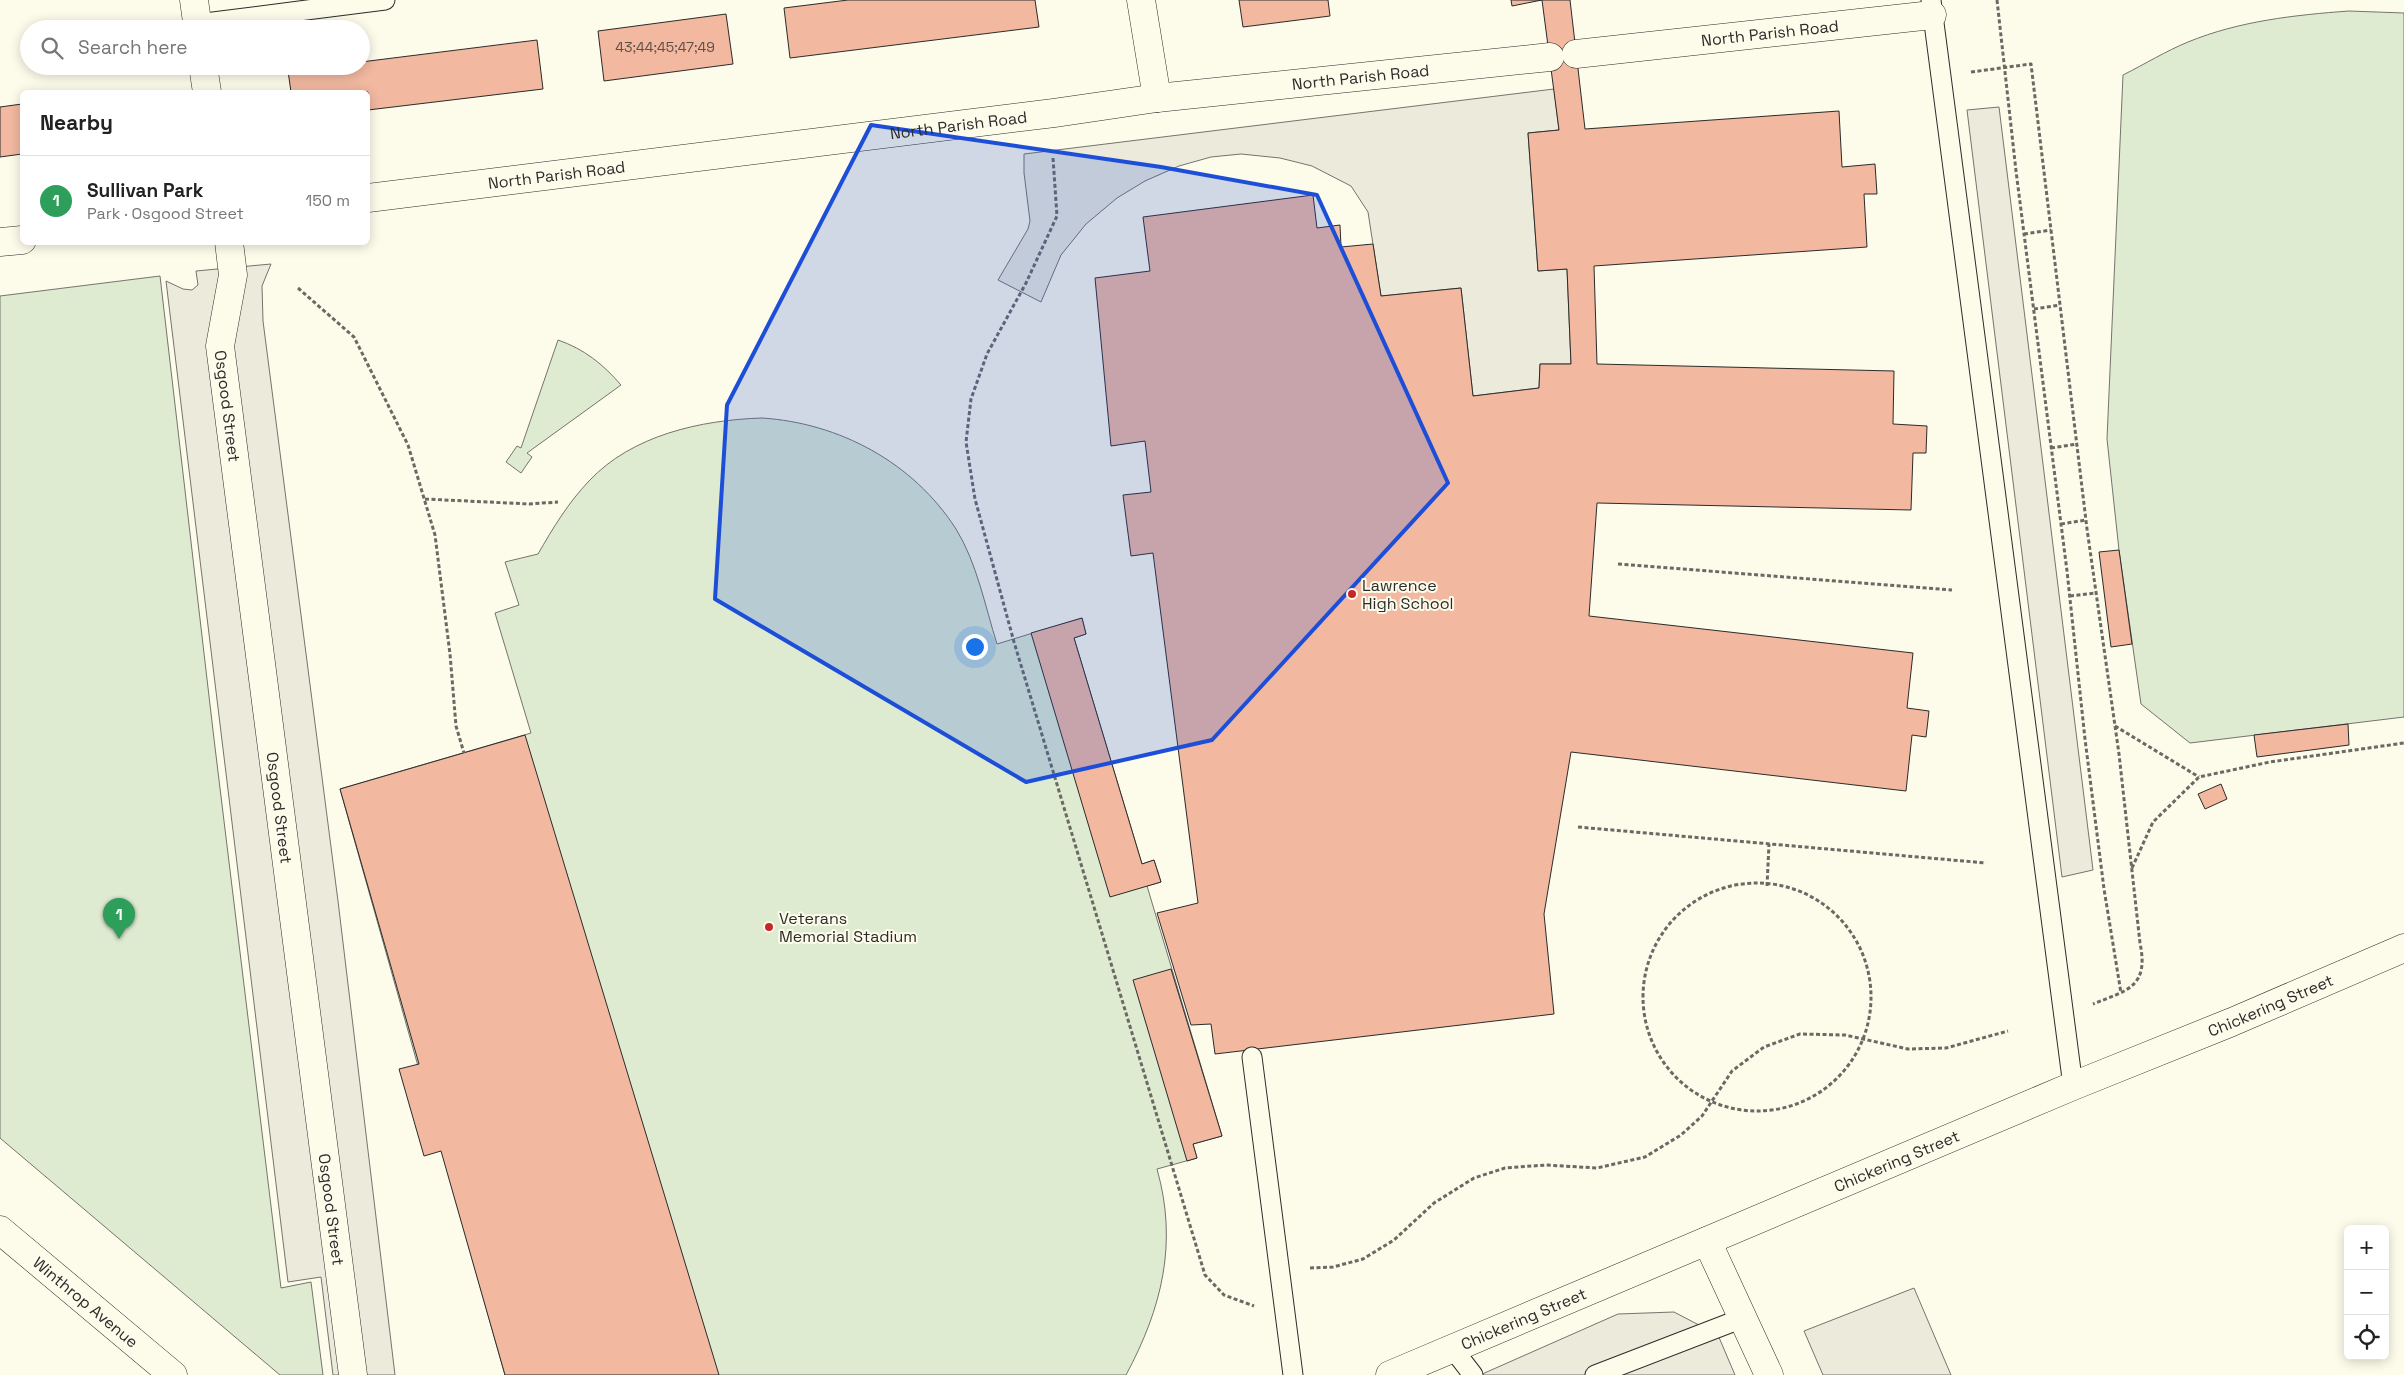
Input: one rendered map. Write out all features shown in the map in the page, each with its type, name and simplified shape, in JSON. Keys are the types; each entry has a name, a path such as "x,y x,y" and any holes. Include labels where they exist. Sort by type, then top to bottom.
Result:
{"street":[{"path":"1141,0 1157,98"},
{"name":"North Parish Road","path":"1576,54 1931,7"},
{"name":"North Parish Road","path":"370,198 1054,113 1157,98 1550,57"},
{"path":"204,75 207,90"},
{"path":"0,242 20,240"},
{"name":"Osgood Street","path":"229,245 233,275 220,346 354,1375"},
{"name":"Chickering Street","path":"1390,1375 2404,948"},
{"name":"Winthrop Avenue","path":"0,1230 173,1375"},
{"path":"1707,1241 1769,1375"}],"lane":[{"path":"196,17 384,0"},
{"path":"1931,7 2073,1086"},
{"path":"1252,1057 1293,1375"},
{"path":"1595,1375 1743,1318"},
{"path":"1453,1349 1473,1375"}],"path":[{"path":"1997,0 2024,234 2070,596 2086,748 2104,889 2121,993"},
{"path":"1970,72 2031,64 2086,520 2115,726 2140,943 2144,961 2140,978 2128,990 2085,1008"},
{"path":"1053,158 1057,216 1021,292 987,354 971,399 966,442 974,499 1014,642 1205,1275 1224,1295 1252,1306 1284,1308"},
{"path":"2024,234 2051,230"},
{"path":"298,288 354,337 408,445 435,534 450,654 456,726 464,753"},
{"path":"2034,309 2060,305"},
{"path":"2051,448 2077,444"},
{"path":"425,499 529,504 558,502"},
{"path":"2061,524 2086,520"},
{"path":"1618,564 1952,590"},
{"path":"2070,596 2096,593"},
{"path":"2115,726 2199,778"},
{"path":"2132,869 2153,822 2199,778 2270,762 2404,743"},
{"path":"1578,827 1986,863"},
{"path":"1767,886 1769,844"},
{"path":"1744,884 1792,888 1828,906 1856,937 1868,971 1872,1008 1863,1039 1843,1071 1816,1096 1783,1110 1748,1112 1711,1103 1676,1082 1652,1046 1642,1001 1649,958 1668,924 1701,895 1744,884"},
{"path":"1279,1271 1333,1267 1363,1258 1394,1240 1434,1203 1474,1178 1505,1168 1546,1165 1598,1168 1645,1157 1681,1135 1702,1116 1732,1071 1764,1047 1800,1034 1845,1035 1908,1049 1946,1048 2008,1031"}],"highlighted area":[{"path":"871,125 1161,167 1317,195 1448,483 1212,740 1026,782 715,599 727,405"}],"green space":[{"path":"2349,11 2404,13 2404,717 2190,743 2141,704 2119,550 2107,439 2123,75 2164,53 2207,35 2227,29 2267,20"},
{"path":"160,276 281,1288 311,1282 323,1375 280,1375 0,1138 0,296"},
{"path":"558,340 592,358 621,385 527,453 532,457 521,473 506,462 517,446 521,448"},
{"name":"Veterans Memorial Stadium","path":"762,418 791,421 819,428 846,438 872,450 918,484 938,505 956,529 970,556 997,644 1082,618 1086,634 1074,638 1142,864 1154,860 1161,882 1147,886 1222,1136 1193,1144 1197,1158 1157,1169 1166,1223 1163,1275 1149,1325 1126,1375 505,1375 340,789 531,733 495,613 519,605 505,562 538,554 561,516 581,489 606,465 626,452 647,441 692,427 715,422"}],"shaded area":[{"path":"1554,89 1559,130 1528,133 1538,271 1567,269 1571,364 1540,364 1539,388 1473,396 1461,288 1381,296 1368,212 1351,186 1312,166 1280,158 1241,154 1211,157 1179,166 1145,181 1117,198 1086,224 1061,255 1041,302 998,280 1028,229 1030,221 1024,173 1024,154"},
{"path":"1999,107 2093,870 2062,877 1967,110"},
{"path":"271,264 262,286 263,321 338,901 395,1375 333,1375 321,1277 288,1282 166,281 183,289 192,290 198,285 196,271"},
{"path":"1914,1288 1951,1375 1823,1375 1804,1331"},
{"path":"1674,1312 1718,1335 1735,1375 1480,1375 1618,1314"}],"building":[{"path":"848,0 1035,0 1039,27 790,58 784,8"},
{"path":"1239,0 1328,0 1330,16 1243,27"},
{"path":"1511,0 1542,0 1512,6"},
{"name":"Lawrence High School","path":"1542,0 1570,0 1585,129 1839,111 1842,167 1875,164 1877,194 1864,194 1867,247 1594,266 1597,364 1894,371 1893,424 1927,426 1926,453 1913,453 1911,510 1597,503 1589,616 1913,653 1907,708 1929,711 1926,737 1912,735 1906,791 1571,752 1544,914 1554,1014 1215,1054 1211,1024 1191,1025 1157,913 1198,903 1153,553 1131,556 1123,495 1151,492 1145,441 1111,446 1095,278 1150,271 1143,217 1313,195 1317,228 1340,225 1341,247 1373,244 1381,296 1461,288 1473,396 1539,388 1540,364 1571,364 1567,269 1538,271 1528,133 1559,130"},
{"path":"726,14 733,64 604,81 598,31"},
{"path":"537,40 543,89 370,110 370,90 291,90 289,75 370,75 370,61"},
{"path":"20,104 20,154 0,157 0,107"},
{"path":"2119,550 2132,644 2111,647 2099,552"},
{"path":"1082,618 1086,634 1074,638 1142,864 1154,860 1161,882 1110,897 1031,633"},
{"path":"2348,724 2349,745 2257,757 2254,735"},
{"path":"525,735 719,1375 505,1375 441,1151 424,1156 399,1069 419,1064 340,789"},
{"path":"2221,784 2227,799 2205,809 2198,794"},
{"path":"1171,969 1222,1136 1193,1144 1197,1158 1187,1161 1133,980"}],"place":[{"name":"Lawrence High School","path":"1352,594"},
{"name":"Veterans Memorial Stadium","path":"769,927"},
{"name":"Sullivan Park","path":"119,939"}]}
